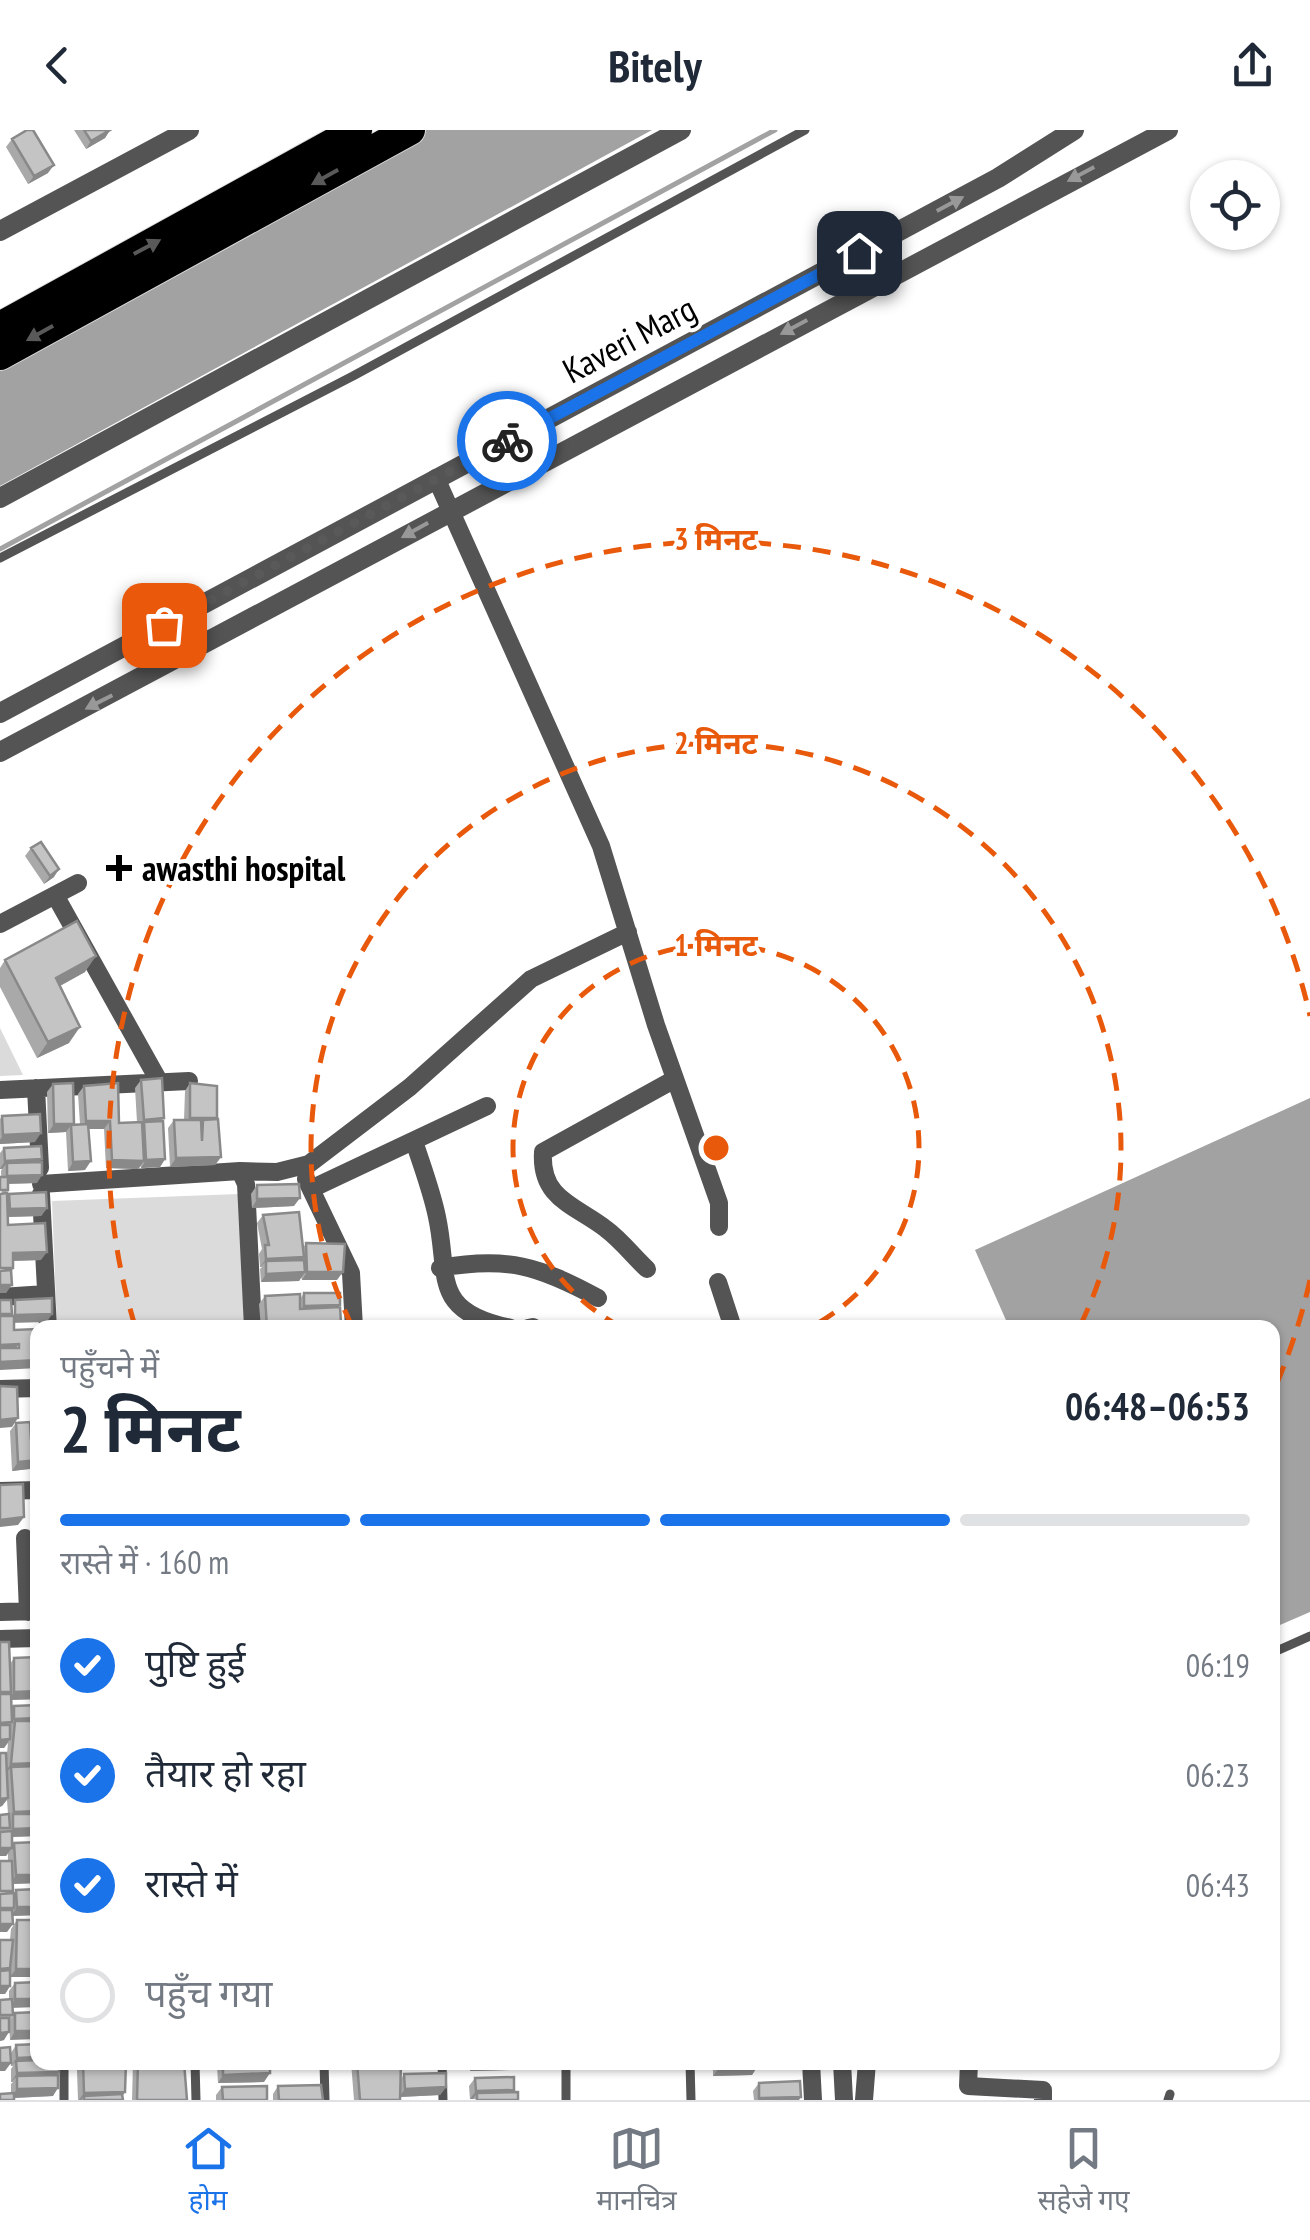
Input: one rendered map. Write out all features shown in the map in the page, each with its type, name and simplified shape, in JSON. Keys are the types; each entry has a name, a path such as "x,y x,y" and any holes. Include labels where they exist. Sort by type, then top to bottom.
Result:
{"highway":[{"path":"0,327 357,130"},
{"path":"0,355 410,130"}],"street":[{"path":"0,231 188,130"},
{"path":"0,498 681,130"},
{"name":"Kaveri Marg","path":"0,713 998,178 1074,130"},
{"name":"Kaveri Marg","path":"0,752 1168,130"},
{"path":"436,478 596,833 719,1203 719,1228"},
{"path":"130,643 150,675"},
{"path":"0,924 78,884"},
{"path":"55,895 160,1082"},
{"path":"41,1184 300,1168 410,1086 531,978 628,932"},
{"path":"647,1269 611,1233 553,1194 544,1170 543,1152 675,1078"},
{"path":"0,1090 190,1081"},
{"path":"36,1088 48,1320"},
{"path":"311,1189 488,1106"},
{"path":"414,1142 438,1219 440,1268 446,1286 466,1309 485,1320"},
{"path":"300,1168 351,1274 354,1320"},
{"path":"240,1170 246,1184 253,1320"},
{"path":"440,1268 487,1260 517,1263 598,1298"},
{"path":"718,1282 730,1320"},
{"path":"0,1297 46,1294"},
{"path":"0,1389 30,1388"},
{"path":"0,1491 30,1490"},
{"path":"25,1538 30,1584"},
{"path":"0,1612 30,1611"},
{"path":"0,1639 30,1638"},
{"path":"812,2070 814,2100"},
{"path":"842,2070 844,2100"},
{"path":"864,2100 866,2070"},
{"path":"969,2070 968,2086 1043,2090 1043,2100"}],"lane":[{"path":"0,558 353,376 804,130"},
{"path":"1280,1649 1310,1636"},
{"path":"64,2070 64,2100"},
{"path":"195,2070 196,2100"},
{"path":"324,2070 324,2100"},
{"path":"442,2070 443,2100"},
{"path":"566,2070 566,2100"},
{"path":"690,2070 691,2100"}],"shaded area":[{"path":"421,130 652,130 0,486 0,365"},
{"path":"0,1028 23,1075 0,1076"},
{"path":"1310,1098 1310,1612 1280,1625 1280,1320 1006,1320 975,1250"},
{"path":"239,1194 244,1320 57,1320 52,1201"}],"building":[{"path":"33,130 54,165 34,176 12,139"},
{"path":"84,130 110,130 91,141"},
{"path":"41,842 59,869 50,876 31,848"},
{"path":"77,921 96,956 56,978 80,1027 48,1042 5,960"},
{"path":"162,1078 164,1118 144,1120 141,1080"},
{"path":"73,1083 74,1124 54,1124 53,1084"},
{"path":"118,1083 119,1123 142,1122 144,1161 112,1160 110,1121 86,1121 84,1086"},
{"path":"190,1083 217,1086 217,1118 190,1118"},
{"path":"40,1114 41,1133 3,1135 2,1116"},
{"path":"218,1119 221,1157 176,1158 174,1120 201,1120 202,1141 203,1120"},
{"path":"163,1121 165,1159 146,1160 144,1122"},
{"path":"88,1124 91,1161 73,1162 71,1125"},
{"path":"41,1146 42,1159 5,1161 4,1148"},
{"path":"42,1162 42,1175 7,1176 7,1163"},
{"path":"0,1177 8,1177 8,1190 0,1190"},
{"path":"299,1184 300,1198 257,1199 257,1185"},
{"path":"46,1192 47,1208 10,1209 9,1194"},
{"path":"7,1193 8,1225 45,1223 47,1252 13,1253 13,1268 0,1268 0,1194"},
{"path":"299,1212 304,1257 266,1259 265,1245 269,1245 263,1215"},
{"path":"306,1243 345,1244 343,1272 307,1272"},
{"path":"304,1260 305,1272 266,1274 266,1261"},
{"path":"11,1270 12,1285 0,1285 0,1271"},
{"path":"304,1293 340,1293 340,1305 304,1306"},
{"path":"300,1294 300,1309 340,1307 341,1320 266,1320 265,1296"},
{"path":"52,1298 52,1314 15,1315 15,1300"},
{"path":"0,1300 11,1300 12,1314 0,1314"},
{"path":"0,1316 14,1316 14,1330 30,1329 30,1360 0,1362 0,1348 19,1348 19,1344 0,1345"},
{"path":"0,1386 17,1387 18,1418 0,1420"},
{"path":"30,1422 30,1461 18,1462 16,1423"},
{"path":"23,1484 24,1517 0,1520 0,1485"},
{"path":"0,1642 9,1642 11,1692 0,1692"},
{"path":"30,1657 30,1691 14,1692 14,1658"},
{"path":"0,1694 11,1694 12,1722 0,1723"},
{"path":"30,1705 30,1718 14,1719 14,1706"},
{"path":"15,1721 30,1721 30,1763 11,1764"},
{"path":"0,1725 10,1725 10,1739 0,1740"},
{"path":"0,1753 6,1753 8,1798 0,1799"},
{"path":"30,1766 30,1811 14,1812 11,1767"},
{"path":"9,1814 10,1828 0,1828 0,1815"},
{"path":"13,1814 30,1814 30,1828 13,1829"},
{"path":"12,1831 12,1848 0,1848 0,1832"},
{"path":"30,1842 30,1875 16,1875 14,1843"},
{"path":"0,1861 12,1861 13,1891 0,1891"},
{"path":"30,1889 30,1907 17,1907 16,1890"},
{"path":"14,1893 14,1908 0,1908 0,1894"},
{"path":"0,1910 12,1910 13,1924 0,1924"},
{"path":"17,1920 30,1920 30,1969 16,1969"},
{"path":"0,1940 13,1940 10,1968 0,1969"},
{"path":"10,1970 10,1986 0,1986 0,1971"},
{"path":"30,1982 30,1999 15,1999 15,1983"},
{"path":"12,1999 13,2015 0,2015 0,2000"},
{"path":"30,2012 30,2031 15,2031 15,2013"},
{"path":"0,2018 9,2018 9,2032 0,2033"},
{"path":"30,2044 30,2057 17,2058 16,2045"},
{"path":"10,2047 11,2063 0,2063 0,2048"},
{"path":"30,2060 30,2070 59,2072 17,2073 16,2061"},
{"path":"83,2070 126,2070 125,2092 84,2093"},
{"path":"138,2070 185,2070 187,2100 137,2100"},
{"path":"223,2070 270,2070 270,2073 223,2075"},
{"path":"358,2070 401,2070 400,2100 360,2100"},
{"path":"446,2073 446,2087 405,2089 404,2074"},
{"path":"58,2075 58,2088 17,2089 17,2076"},
{"path":"514,2077 514,2090 476,2091 475,2078"},
{"path":"800,2081 801,2097 759,2098 759,2083"},
{"path":"321,2085 323,2100 279,2100 278,2086"},
{"path":"267,2086 267,2100 223,2100 222,2087"},
{"path":"518,2092 518,2100 477,2100 477,2093"},
{"path":"14,2093 14,2100 0,2100 0,2094"},
{"path":"122,2094 123,2100 84,2100 84,2096"}],"waterway":[{"path":"0,549 775,130"}],"way so far":[{"path":"164,625 507,441"}],"place":[{"name":"awasthi hospital","path":"119,868"}],"route":[{"path":"507,441 859,253"}]}
